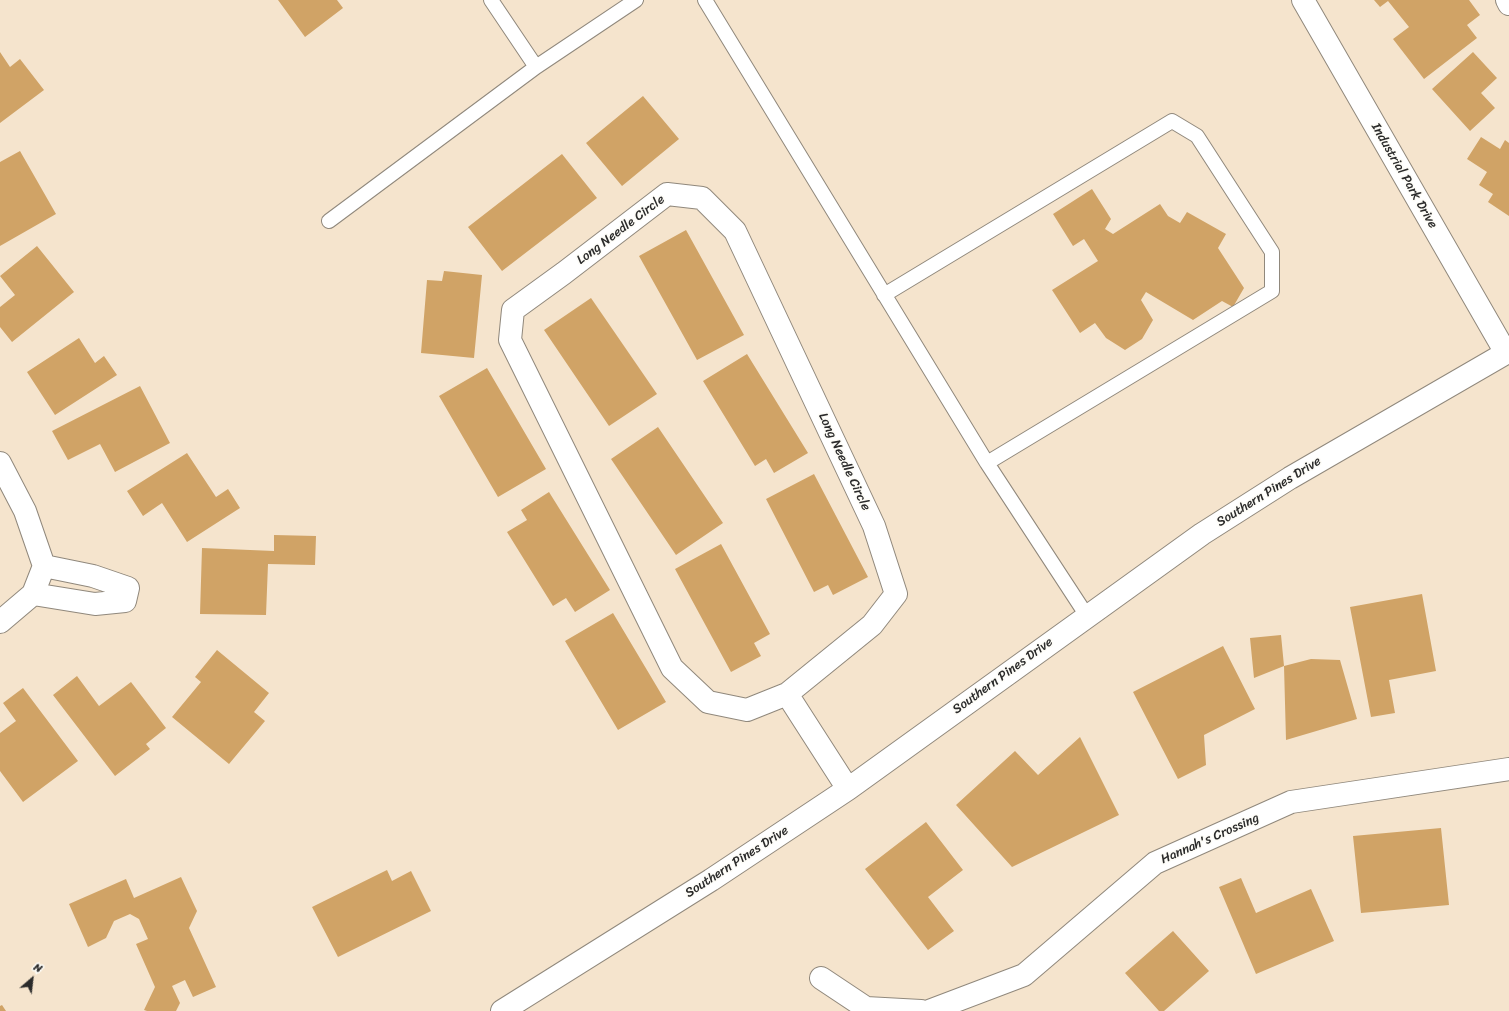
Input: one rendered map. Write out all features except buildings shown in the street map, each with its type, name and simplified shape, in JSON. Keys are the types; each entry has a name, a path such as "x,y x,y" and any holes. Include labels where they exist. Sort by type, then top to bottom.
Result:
{"street":[{"name":"Industrial Park Drive","path":"1303,0 1507,352"},
{"path":"1507,0 1509,4"},
{"name":"Long Needle Circle","path":"667,194 702,198 735,231 874,526 896,594 872,625 787,694 747,710 708,702 672,668 510,340 513,310 564,274 667,194"},
{"name":"Southern Pines Drive","path":"502,1011 711,880 848,789 1202,534 1290,478 1507,352"},
{"path":"0,463 25,511 44,566 33,594 0,622"},
{"path":"33,594 95,604 125,601 128,588 93,576 44,566"},
{"path":"787,694 848,789"},
{"name":"Hannah's Crossing","path":"929,1011 1024,976 1155,863 1291,802 1509,769"},
{"path":"821,978 866,1008 921,1011"}],"lane":[{"path":"491,0 536,67"},
{"path":"329,221 536,67 636,0"},
{"path":"705,0 987,464 1087,616"},
{"path":"884,295 1172,121 1196,136 1272,252 1272,291 987,464"}]}
